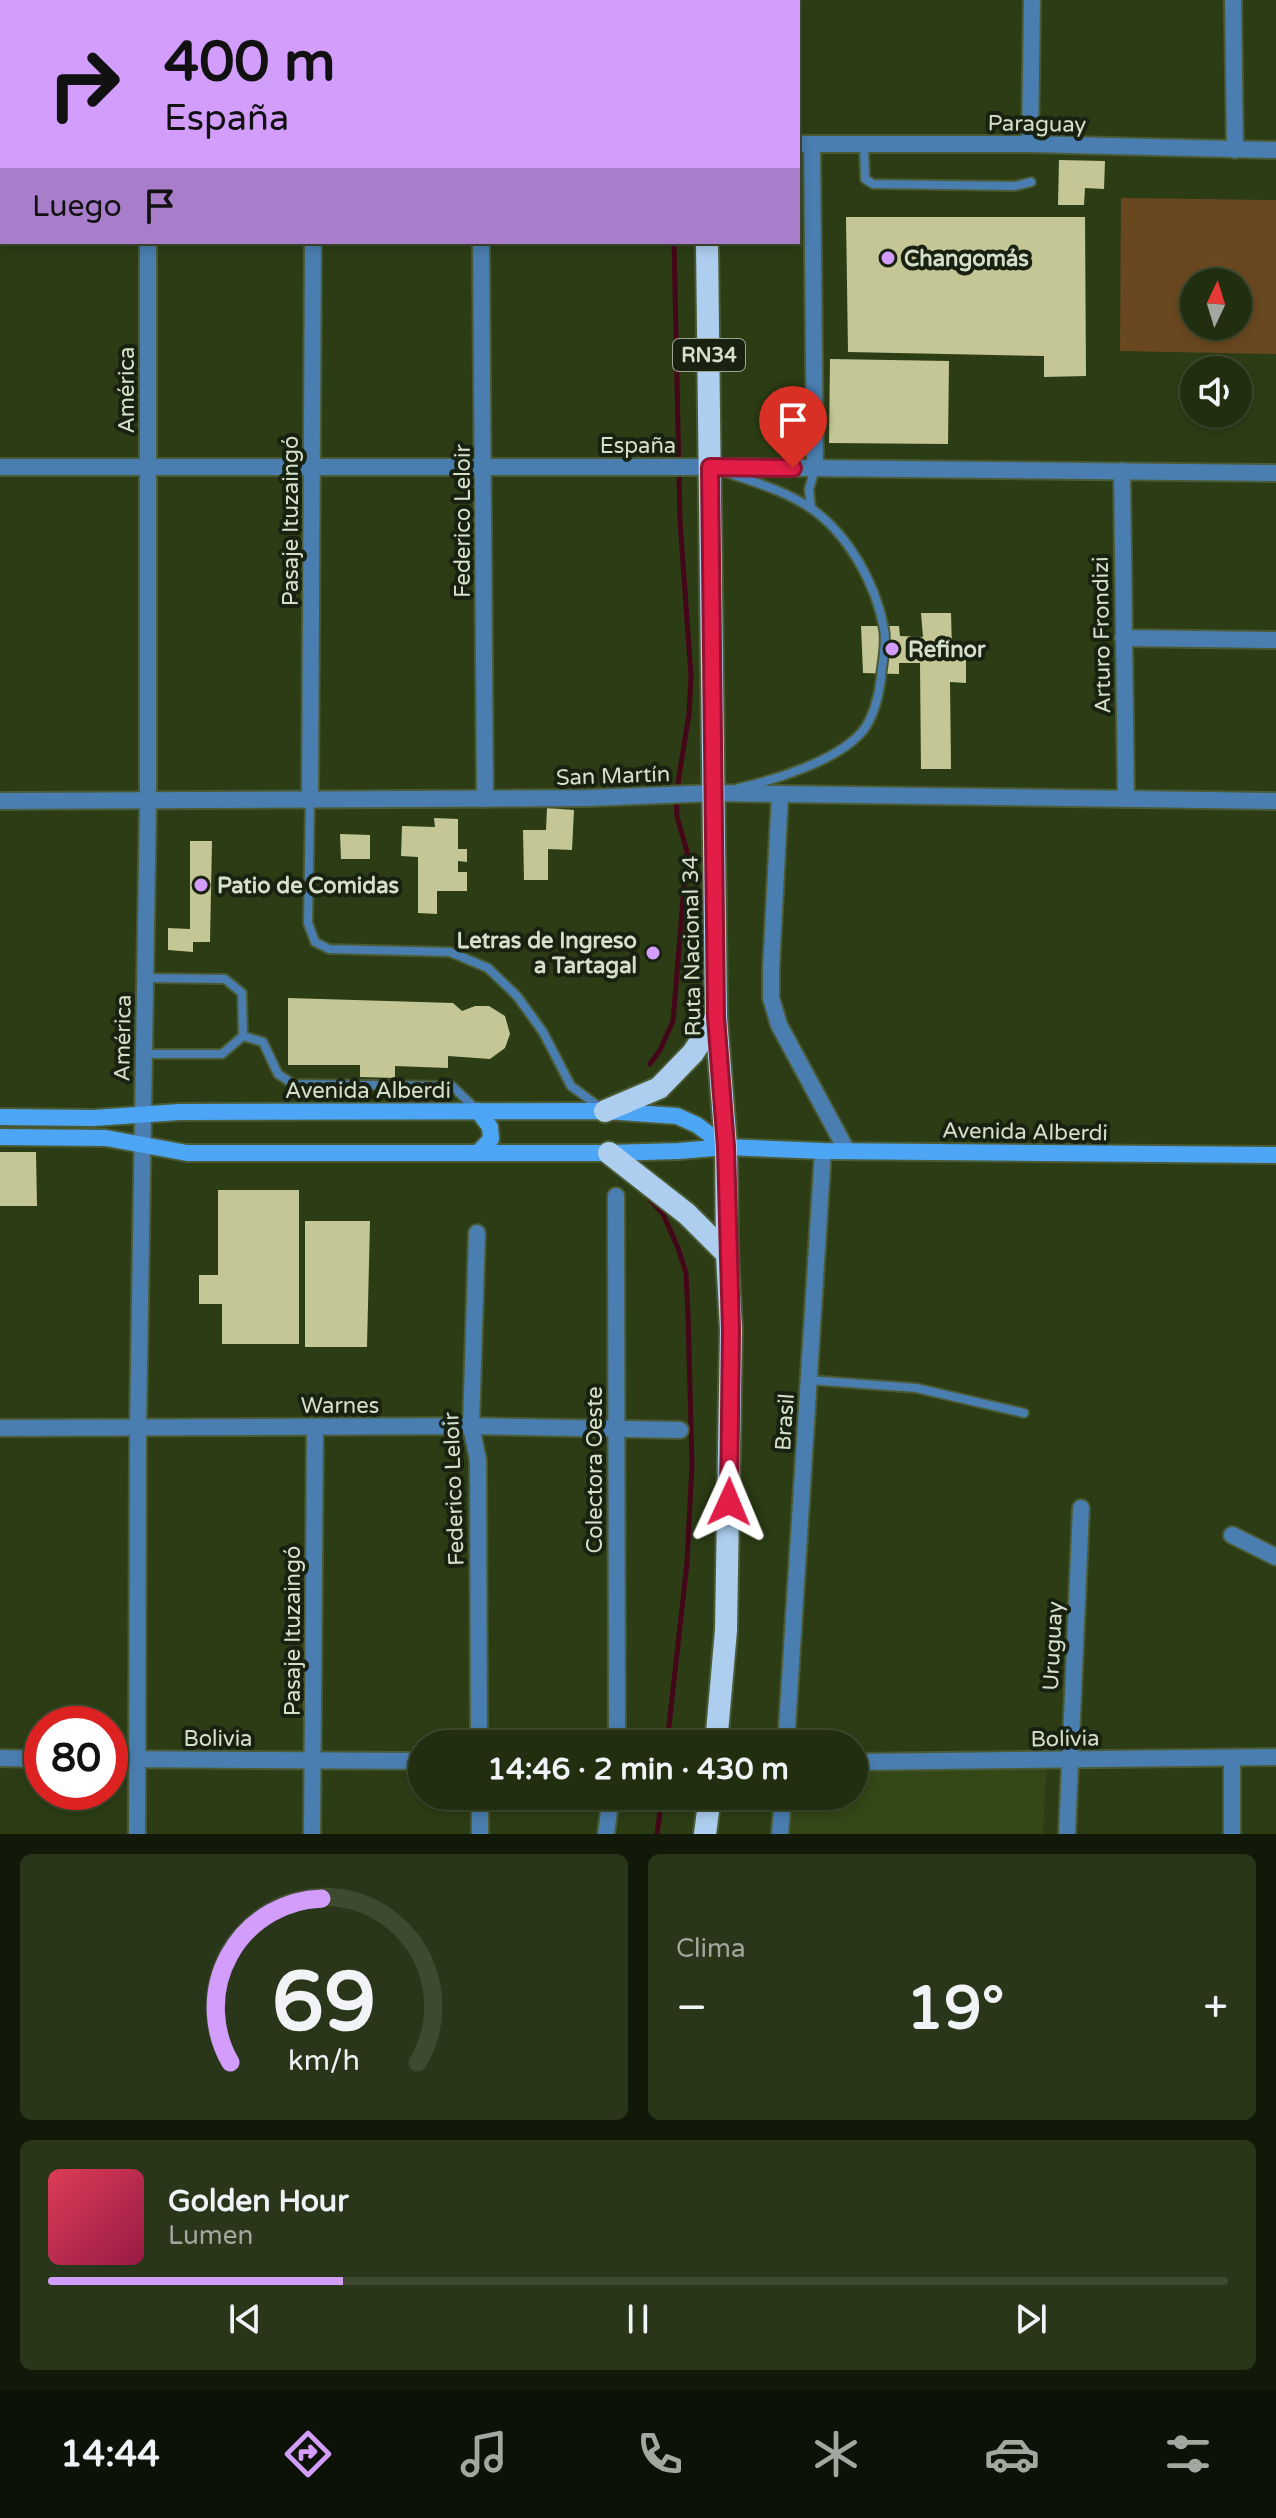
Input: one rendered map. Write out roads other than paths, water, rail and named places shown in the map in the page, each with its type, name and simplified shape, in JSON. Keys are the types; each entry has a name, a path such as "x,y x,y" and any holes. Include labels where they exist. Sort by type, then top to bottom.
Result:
{"highway":[{"name":"Ruta Nacional 34","path":"707,244 690,467 715,793 716,1017 726,1147 731,1330 726,1630 717,1730"},
{"path":"605,1111 659,1088 693,1053 716,1017"},
{"path":"609,1153 687,1214 727,1254"},
{"path":"705,1834 708,1810"}],"main road":[{"path":"478,1111 490,1127 491,1139 478,1153"},
{"name":"Avenida Alberdi","path":"0,1117 94,1118 179,1112 605,1111 677,1116 697,1125 726,1147"},
{"name":"Avenida Alberdi","path":"0,1137 106,1138 187,1153 609,1153 726,1147 823,1151 1276,1155"}],"street":[{"path":"1030,144 1032,0"},
{"path":"1233,0 1235,150"},
{"path":"805,144 815,468"},
{"name":"Paraguay","path":"805,144 1030,144 1276,150"},
{"name":"América","path":"137,1834 138,1427 148,801 148,244"},
{"name":"Pasaje Ituzaingó","path":"310,800 313,244"},
{"name":"Federico Leloir","path":"481,244 485,799"},
{"name":"España","path":"0,467 690,467 1276,473"},
{"name":"Arturo Frondizi","path":"1122,471 1126,799"},
{"path":"1123,638 1276,640"},
{"name":"San Martín","path":"0,801 622,798 715,793 1276,801"},
{"path":"780,794 771,998 779,1025 847,1151"},
{"name":"Brasil","path":"787,1730 823,1151"},
{"name":"Colectora Oeste","path":"616,1196 617,1730"},
{"name":"Federico Leloir","path":"477,1233 471,1426 478,1460 479,1730"},
{"name":"Warnes","path":"0,1428 471,1426 680,1430"},
{"name":"Pasaje Ituzaingó","path":"312,1834 315,1428"},
{"name":"Uruguay","path":"1067,1834 1081,1508"},
{"path":"1232,1535 1276,1557"},
{"name":"Bolivia","path":"868,1762 1276,1757"},
{"path":"0,1758 24,1759"},
{"path":"1232,1758 1232,1834"},
{"name":"Bolivia","path":"128,1760 408,1761"},
{"path":"480,1810 480,1834"},
{"path":"606,1834 609,1810"},
{"path":"780,1834 782,1810"}],"lane":[{"path":"864,145 865,179 873,184 1015,186 1031,182"},
{"path":"690,467 774,489 811,508 839,533 869,578 885,631 879,694 864,731 849,745 777,780 715,793"},
{"path":"811,508 809,489 815,468"},
{"path":"310,800 308,923 315,942 329,949 450,952 488,968 517,996 543,1032 571,1086 605,1111"},
{"path":"145,978 225,979 242,993 243,1036"},
{"path":"144,1054 222,1054 243,1036"},
{"path":"243,1036 263,1042 278,1074 293,1084 452,1086 478,1111"},
{"path":"809,1380 916,1388 1024,1413"}],"waterway":[{"path":"650,1064 673,1021 687,851 677,817 676,795 689,714 691,676 680,521 674,244"},
{"path":"646,1195 663,1214 678,1248 686,1273 688,1314 692,1464 687,1563 669,1730"},
{"path":"657,1834 660,1810"}],"place":[{"name":"Changomás","path":"888,258"},
{"name":"Refinor","path":"892,649"},
{"name":"Patio de Comidas","path":"201,885"},
{"name":"Letras de Ingreso a Tartagal","path":"653,953"}]}
